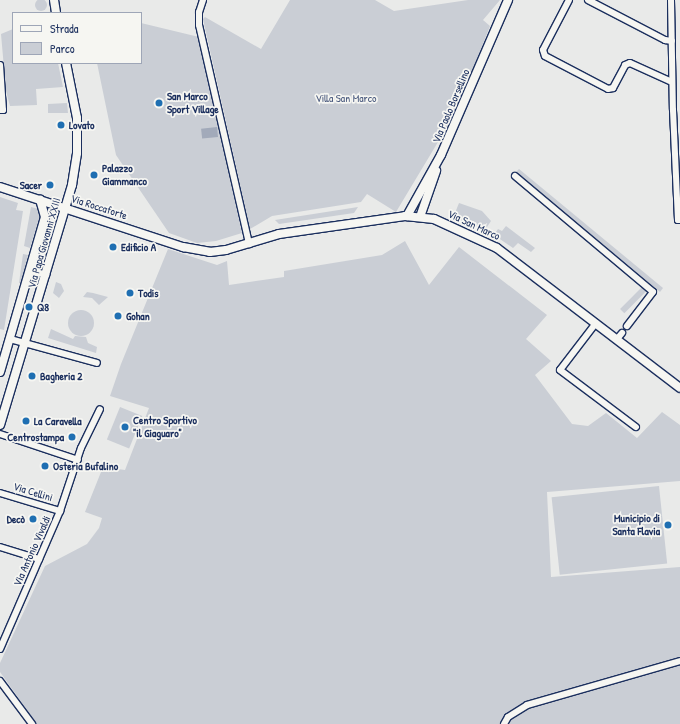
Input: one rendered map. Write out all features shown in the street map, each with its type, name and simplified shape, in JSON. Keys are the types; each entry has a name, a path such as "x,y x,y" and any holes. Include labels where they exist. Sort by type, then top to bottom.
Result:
{"street":[{"path":"54,0 56,12"},
{"path":"203,0 199,12 199,25 248,244"},
{"name":"Via Paolo Borsellino","path":"407,216 441,155 508,0"},
{"path":"569,0 543,50 545,56 608,89 613,88 625,65 630,63 672,82"},
{"path":"588,0 665,40 672,41"},
{"path":"671,0 672,82 678,150 678,220 680,220"},
{"name":"Via Papa Giovanni XXIII","path":"0,425 46,275 62,207 77,153 77,118 66,64"},
{"path":"0,65 3,110 0,110"},
{"path":"420,217 441,155"},
{"path":"515,176 653,292 627,326"},
{"name":"Via Roccaforte","path":"0,187 168,242"},
{"name":"Via Papa Giovanni XXIII","path":"0,372 43,222 45,211 40,200"},
{"path":"43,222 62,207"},
{"name":"Via San Marco","path":"168,242 210,252 248,244 276,235 407,216 420,217 455,227 497,248 596,323 619,336 680,388"},
{"path":"29,270 46,275"},
{"path":"596,323 560,370 636,427"},
{"path":"10,340 97,363"},
{"name":"Via Antonio Vivaldi","path":"0,649 60,511 81,448 100,409"},
{"path":"0,434 78,460"},
{"name":"Via Cellini","path":"0,492 60,511"},
{"path":"0,547 39,559"},
{"path":"504,724 508,717 527,705 680,661"},
{"path":"0,681 32,724"}],"green space":[{"path":"41,-1 45,1 47,5 45,9 41,11 37,9 35,5 37,1"},
{"name":"Villa San Marco","path":"290,0 375,0 394,11 468,0 500,0 483,20 490,26 456,112 396,212 367,194 361,202 272,216 250,229 203,19 205,17 261,49"},
{"path":"142,23 199,37 242,233 216,241 197,243 169,233 116,155 97,64 142,64"},
{"path":"12,29 12,64 58,64 63,87 36,89 37,105 10,106 6,91 1,34"},
{"path":"67,103 68,113 48,113 48,104"},
{"path":"519,169 663,288 660,292 516,172"},
{"path":"0,197 18,203 16,210 23,211 4,330 0,329"},
{"path":"459,203 482,211 491,221 485,230 453,218"},
{"path":"31,207 39,209 40,215 30,248 24,246"},
{"path":"358,207 354,213 279,224 275,220"},
{"path":"506,226 535,248 531,252 518,243 513,248 494,235 498,229 502,231"},
{"path":"405,241 429,285 459,247 547,315 526,339 551,361 535,375 572,424 588,426 606,413 637,438 662,412 680,425 680,481 547,492 551,577 680,567 680,724 37,724 0,672 0,663 45,566 87,544 99,528 102,518 85,512 103,467 125,470 149,408 110,396 121,364 168,249 217,265 227,261 229,285 284,277 284,271 382,255"},
{"path":"23,254 28,255 21,283 19,283"},
{"path":"56,282 61,284 64,291 59,298 53,293"},
{"path":"642,287 646,291 624,313 620,309"},
{"path":"87,292 108,297 99,305 92,298 83,297"},
{"path":"81,310 90,314 94,323 90,332 81,336 72,332 68,323 72,314"},
{"path":"51,329 73,339 75,336 86,337 88,343 97,347 96,353 48,338"},
{"name":"Centro Sportivo \"il Giaguaro\"","path":"120,407 142,416 129,448 107,439"},
{"path":"659,486 667,564 560,575 552,497"}],"water":[{"path":"217,127 218,137 202,139 201,129"}],"place":[{"name":"San Marco Sport Village","path":"159,103"},
{"name":"Lovato","path":"61,125"},
{"name":"Palazzo Giammanco","path":"94,175"},
{"name":"Sacer","path":"50,185"},
{"name":"Edificio A","path":"113,247"},
{"name":"Todis","path":"130,293"},
{"name":"Q8","path":"29,307"},
{"name":"Gohan","path":"118,316"},
{"name":"Bagheria 2","path":"32,376"},
{"name":"La Caravella","path":"26,421"},
{"name":"Centro Sportivo \"il Giaguaro\"","path":"125,427"},
{"name":"Centrostampa","path":"72,437"},
{"name":"Osteria Bufalino","path":"45,466"},
{"name":"Decò","path":"33,519"},
{"name":"Municipio di Santa Flavia","path":"668,525"}]}
